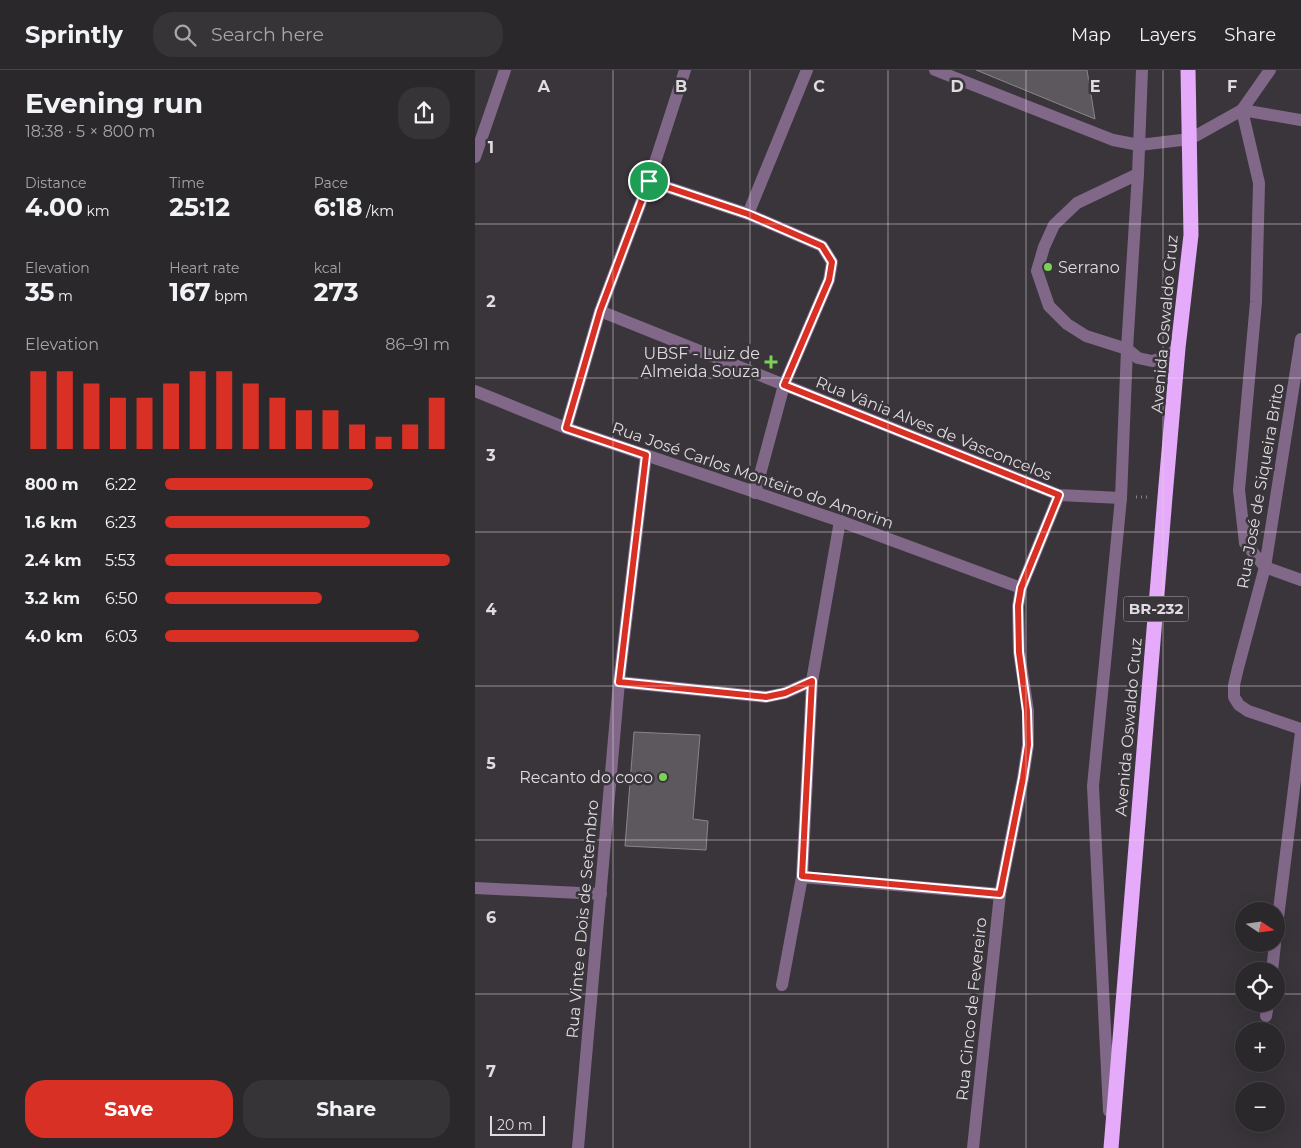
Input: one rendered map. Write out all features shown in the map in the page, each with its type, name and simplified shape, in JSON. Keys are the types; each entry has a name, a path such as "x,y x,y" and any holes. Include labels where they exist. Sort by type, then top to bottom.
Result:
{"highway":[{"name":"Avenida Oswaldo Cruz","path":"1111,1148 1178,348 1191,235 1188,70"}],"street":[{"path":"475,157 505,70"},
{"path":"566,428 600,311 649,181 685,70"},
{"path":"748,214 807,70"},
{"path":"935,70 1113,140 1139,145 1190,139 1242,110 1270,70"},
{"path":"1111,1148 1093,786 1121,498 1127,348 1143,70"},
{"path":"1242,110 1301,120"},
{"path":"1242,110 1259,183 1256,302 1239,490 1245,542 1265,566 1301,580"},
{"path":"1138,174 1077,203 1054,225 1044,247 1037,271 1049,306 1067,324 1086,336 1127,348 1138,358 1152,361 1167,357 1178,348"},
{"path":"649,181 748,214 822,246 832,262 829,280 784,385 755,493"},
{"name":"Rua Vânia Alves de Vasconcelos","path":"600,311 1059,495 1121,498"},
{"name":"Rua José de Siqueira Brito","path":"1301,339 1265,566 1236,676 1234,697 1239,705 1248,711 1301,730"},
{"name":"Rua José Carlos Monteiro do Amorim","path":"475,391 566,428 840,521 1021,588"},
{"name":"Rua Vinte e Dois de Setembro","path":"577,1148 619,682 646,455"},
{"name":"Rua Cinco de Fevereiro","path":"973,1148 1000,894 1028,745 1027,711 1019,652 1018,606 1021,588 1059,495"},
{"path":"782,984 802,876 812,681 840,521"},
{"path":"619,682 766,697 785,693 812,681"},
{"path":"1280,902 1301,730"},
{"path":"802,876 1000,894"},
{"path":"475,888 601,894"}],"path":[{"path":"1121,498 1165,497"}],"building":[{"path":"976,70 1087,70 1095,119"},
{"name":"Recanto do coco","path":"634,732 700,735 693,819 708,821 706,850 625,846"}],"place":[{"name":"Serrano","path":"1048,267"},
{"name":"UBSF - Luiz de Almeida Souza","path":"771,362"},
{"name":"Recanto do coco","path":"663,777"}],"route":[{"path":"649,181 748,214 822,246 832,262 829,280 784,385 1059,495 1021,588 1018,606 1019,652 1027,711 1028,745 1000,894 802,876 812,681 785,693 766,697 619,682 646,455 566,428 600,311 649,181"}]}
